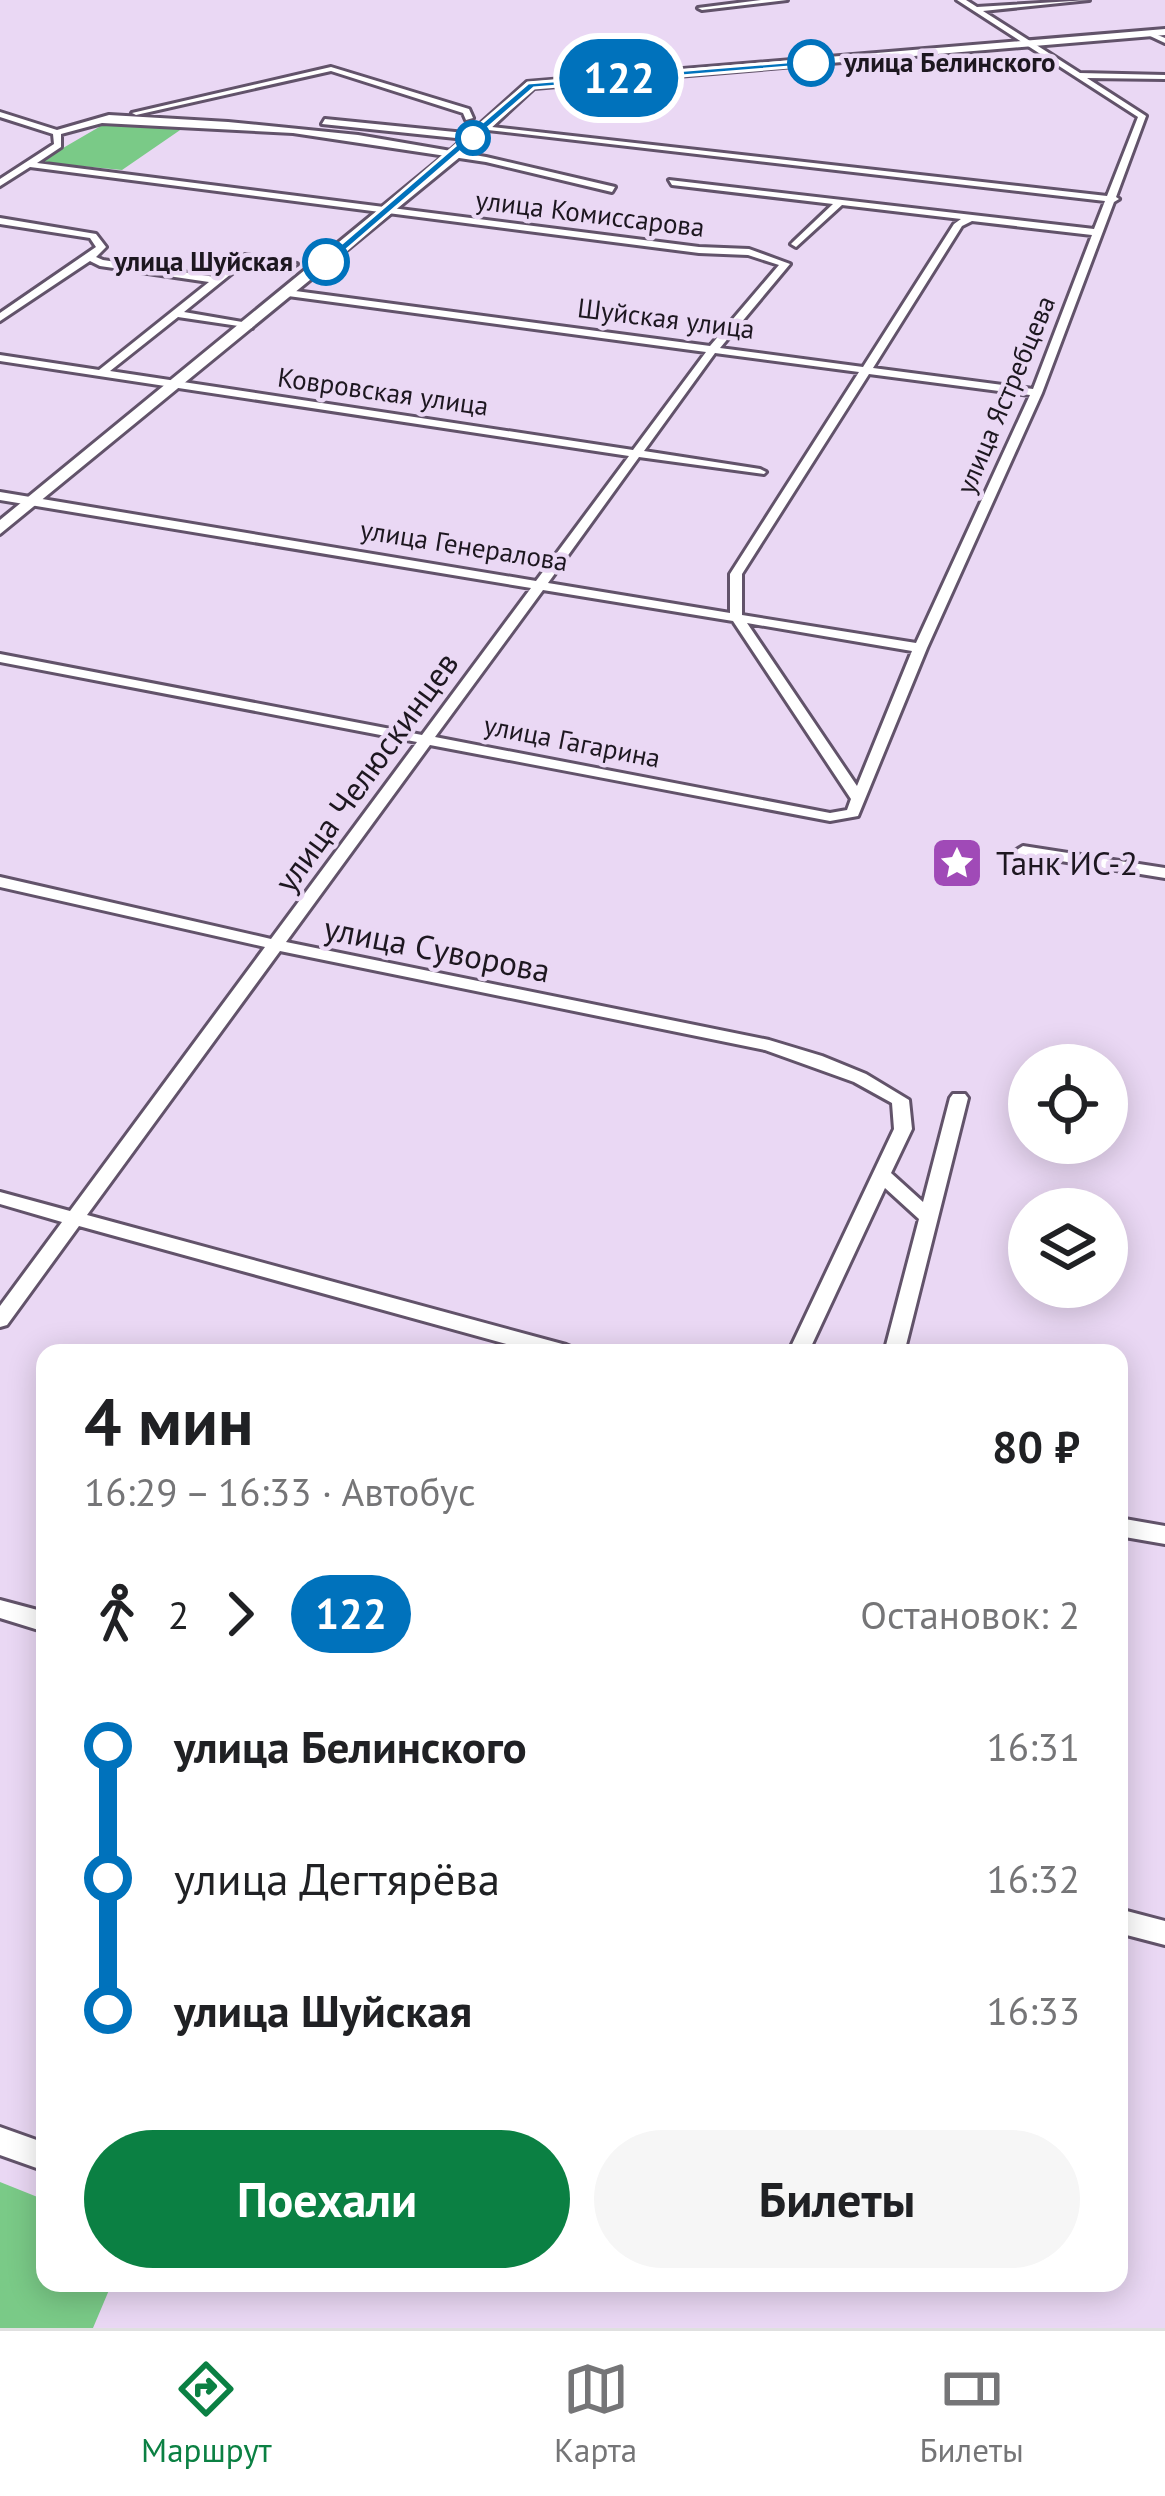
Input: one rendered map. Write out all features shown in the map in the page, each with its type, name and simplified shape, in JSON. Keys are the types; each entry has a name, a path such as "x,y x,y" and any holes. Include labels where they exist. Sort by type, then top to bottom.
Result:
{"main road":[{"path":"0,529 289,293 531,86 534,92 643,76 1158,32"},
{"path":"479,127 562,87 578,90 643,76"}],"street":[{"path":"702,8 783,0"},
{"name":"улица Ястребцева","path":"856,807 920,649 1036,393 1142,116 962,0"},
{"path":"975,9 1084,0"},
{"path":"1158,32 1165,41"},
{"path":"0,114 57,134 99,120 331,69 466,111 479,127"},
{"path":"1077,75 1165,77"},
{"path":"99,120 271,130 505,160 612,189"},
{"path":"325,122 479,127 1114,199"},
{"path":"0,183 58,145 57,134"},
{"name":"улица Комиссарова","path":"32,165 699,250 749,252 785,264"},
{"path":"672,182 1100,232"},
{"path":"796,244 841,202"},
{"path":"856,807 736,616 736,574 959,224 970,218"},
{"path":"0,221 93,236 101,247 0,319"},
{"path":"90,256 100,262 214,280"},
{"path":"100,374 245,257 292,264"},
{"name":"улица Челюскинцев","path":"0,1320 713,350 785,264"},
{"name":"Шуйская улица","path":"289,293 1036,393"},
{"path":"174,313 248,326"},
{"name":"Ковровская улица","path":"0,358 760,472"},
{"name":"улица Генералова","path":"0,496 920,649"},
{"name":"улица Гагарина","path":"0,658 830,817 856,807"},
{"path":"1023,851 1158,872"},
{"name":"улица Суворова","path":"0,882 275,946 725,1038 861,1075 901,1100 903,1130 882,1175"},
{"path":"896,1344 959,1098"},
{"path":"802,1344 882,1175 929,1217"},
{"path":"0,1198 533,1344"},
{"path":"1128,1529 1165,1535"},
{"path":"0,1609 36,1619"},
{"path":"1128,1924 1165,1933"},
{"path":"0,2141 36,2154"}],"green space":[{"path":"106,123 186,126 122,170 39,162"},
{"path":"0,2182 36,2196 36,2292 108,2292 93,2328 0,2328"}],"bus line":[{"name":"122","path":"326,262 531,86 554,80 811,63"}],"place":[{"name":"улица Белинского","path":"811,63"},
{"name":"улица Шуйская","path":"326,262"},
{"name":"Танк ИС-2","path":"957,863"}]}
